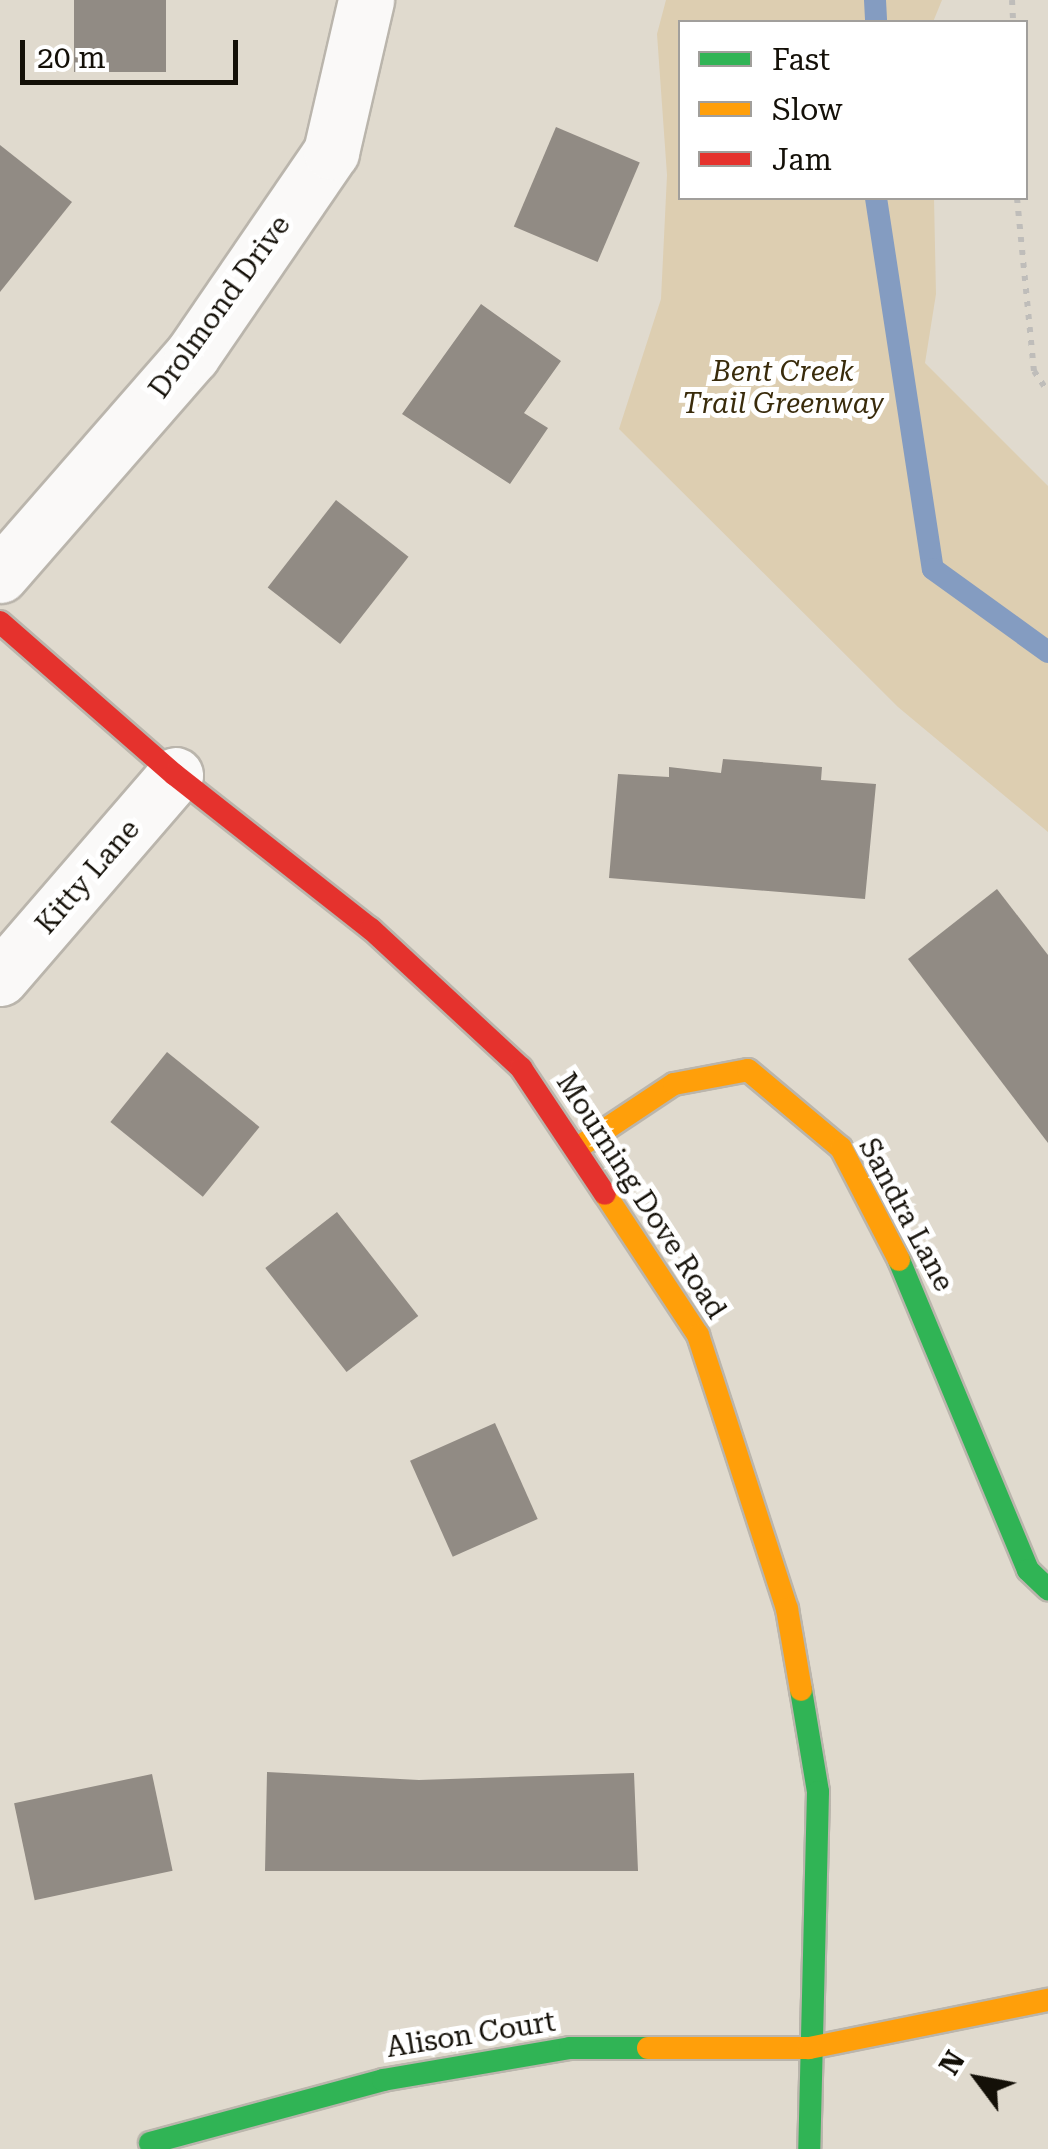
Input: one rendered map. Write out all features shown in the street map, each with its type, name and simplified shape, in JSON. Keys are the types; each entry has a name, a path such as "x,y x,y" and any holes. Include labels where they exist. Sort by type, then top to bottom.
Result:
{"street":[{"name":"Drolmond Drive","path":"0,575 192,355 331,152 366,0"},
{"name":"Mourning Dove Road","path":"0,622 175,775 412,967 521,1068 579,1147 698,1335 787,1609 818,1792 809,2149"},
{"name":"Kitty Lane","path":"0,978 175,775"},
{"name":"Sandra Lane","path":"579,1147 674,1084 748,1070 841,1148 913,1286 1028,1570 1048,1589"},
{"path":"809,2048 1048,2000"},
{"name":"Alison Court","path":"150,2144 383,2080 570,2048 809,2048"}],"path":[{"path":"1017,200 1034,372 1048,392"}],"green space":[{"name":"Bent Creek Trail Greenway","path":"666,0 942,0 934,20 678,20 678,200 934,200 936,294 925,363 1048,486 1048,832 898,707 619,429 661,299 667,175 657,34"}],"building":[{"path":"74,0 166,0 166,72 74,72"},
{"path":"556,127 640,163 598,262 514,226"},
{"path":"0,145 72,202 0,292"},
{"path":"481,304 561,361 524,413 548,428 510,484 402,414"},
{"path":"336,500 408,557 340,644 268,587"},
{"path":"723,759 822,767 821,780 876,784 865,899 609,878 618,774 669,777 669,767 721,773"},
{"path":"997,889 1048,955 1048,1143 908,959"},
{"path":"167,1052 259,1127 203,1197 110,1122"},
{"path":"337,1212 418,1316 347,1372 265,1268"},
{"path":"495,1423 538,1519 453,1557 410,1461"},
{"path":"267,1772 419,1780 634,1773 638,1871 265,1871"},
{"path":"152,1774 173,1871 35,1900 14,1803"}],"waterway":[{"path":"875,0 876,20"},
{"path":"876,200 933,569 1048,652"}],"traffic: fast":[{"path":"899,1260 1028,1570 1048,1589"},
{"path":"801,1690 818,1792 809,2149"},
{"path":"150,2143 383,2080 570,2048 648,2048"}],"traffic: slow":[{"path":"579,1147 674,1084 748,1070 841,1148 899,1260"},
{"path":"605,1194 698,1335 787,1609 801,1690"},
{"path":"648,2048 809,2048 1048,2000"}],"traffic: jam":[{"path":"0,622 175,775 371,929 521,1068 605,1194"}]}
